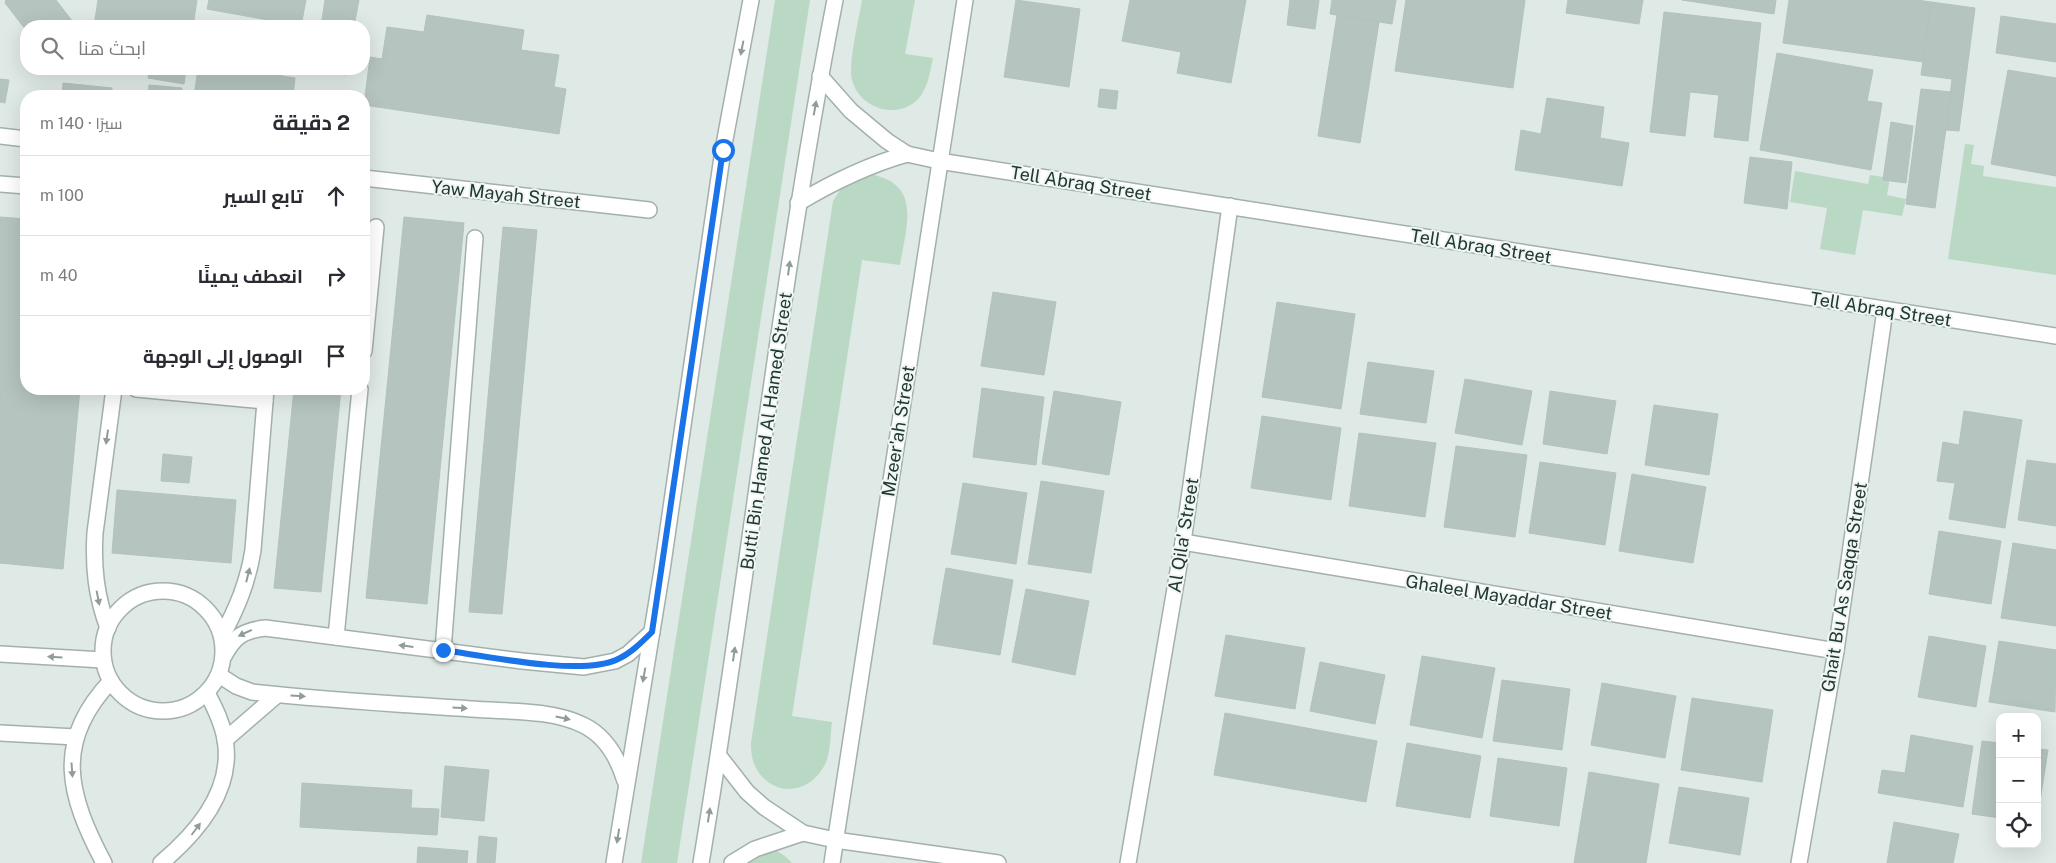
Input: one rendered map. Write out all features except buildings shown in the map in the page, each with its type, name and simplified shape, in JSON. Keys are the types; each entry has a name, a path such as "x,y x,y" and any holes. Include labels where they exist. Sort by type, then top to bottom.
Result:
{"street":[{"path":"614,863 652,632 723,150 751,0"},
{"name":"Butti Bin Hamed Al Hamed Street","path":"701,863 719,756 798,203 835,0"},
{"name":"Mzeer'ah Street","path":"832,863 964,0"},
{"name":"Tell Abraq Street","path":"820,76 835,94 869,127 907,154 939,161 2056,336"},
{"path":"0,136 20,138"},
{"path":"798,203 862,169 907,154"},
{"name":"Yaw Mayah Street","path":"370,179 648,210"},
{"path":"0,184 20,186"},
{"name":"Al Qila' Street","path":"1128,863 1183,542 1230,206"},
{"path":"370,289 376,227"},
{"path":"443,650 475,238"},
{"name":"Ghait Bu As Saqqa Street","path":"1799,863 1836,652 1886,310"},
{"path":"108,628 99,605 94,558 95,533 113,395"},
{"path":"222,636 242,595 249,573 266,395"},
{"path":"336,637 359,395"},
{"name":"Ghaleel Mayaddar Street","path":"1183,542 1836,652"},
{"path":"224,656 222,636 215,619 203,605 186,595 168,591 149,592 132,600 117,612 108,628 103,649 103,660 111,681 121,694 133,703 148,709 164,711 180,709 194,703 207,693 219,674 224,656 232,642 246,632 255,629 264,628 584,667 607,663 628,654 652,632"},
{"path":"0,654 103,660"},
{"path":"219,674 236,686 252,692 524,713 569,719 586,726 612,750 621,766 626,782"},
{"path":"104,863 91,839 74,788 72,762 76,737 83,716 95,698 111,681"},
{"path":"161,863 193,834 220,790 225,766 225,740 219,716 207,693"},
{"path":"225,740 277,695"},
{"path":"0,733 76,737"},
{"path":"719,756 747,792 770,812 803,832 835,840 998,863"},
{"path":"732,863 755,849 803,832"}],"green space":[{"path":"775,0 810,0 677,863 641,863"},
{"path":"862,0 915,0 905,54 933,58 922,94 910,105 901,109 891,110 871,105 856,90 852,80 851,63"},
{"path":"1965,144 1974,145 1971,164 1984,166 1983,176 2056,187 2056,275 1948,259"},
{"path":"1795,171 1868,184 1870,175 1890,178 1887,195 1906,199 1902,216 1863,210 1855,255 1820,249 1827,208 1790,202"},
{"path":"869,174 886,179 897,187 904,197 907,209 907,222 900,265 862,260 792,716 832,722 830,746 826,763 813,780 802,787 790,789 778,787 767,781 758,772 753,759 751,743 833,201 844,184"},
{"path":"774,849 792,863 729,863"}],"route":[{"path":"443,650 569,666 600,666 628,654 652,632 723,150"}]}
